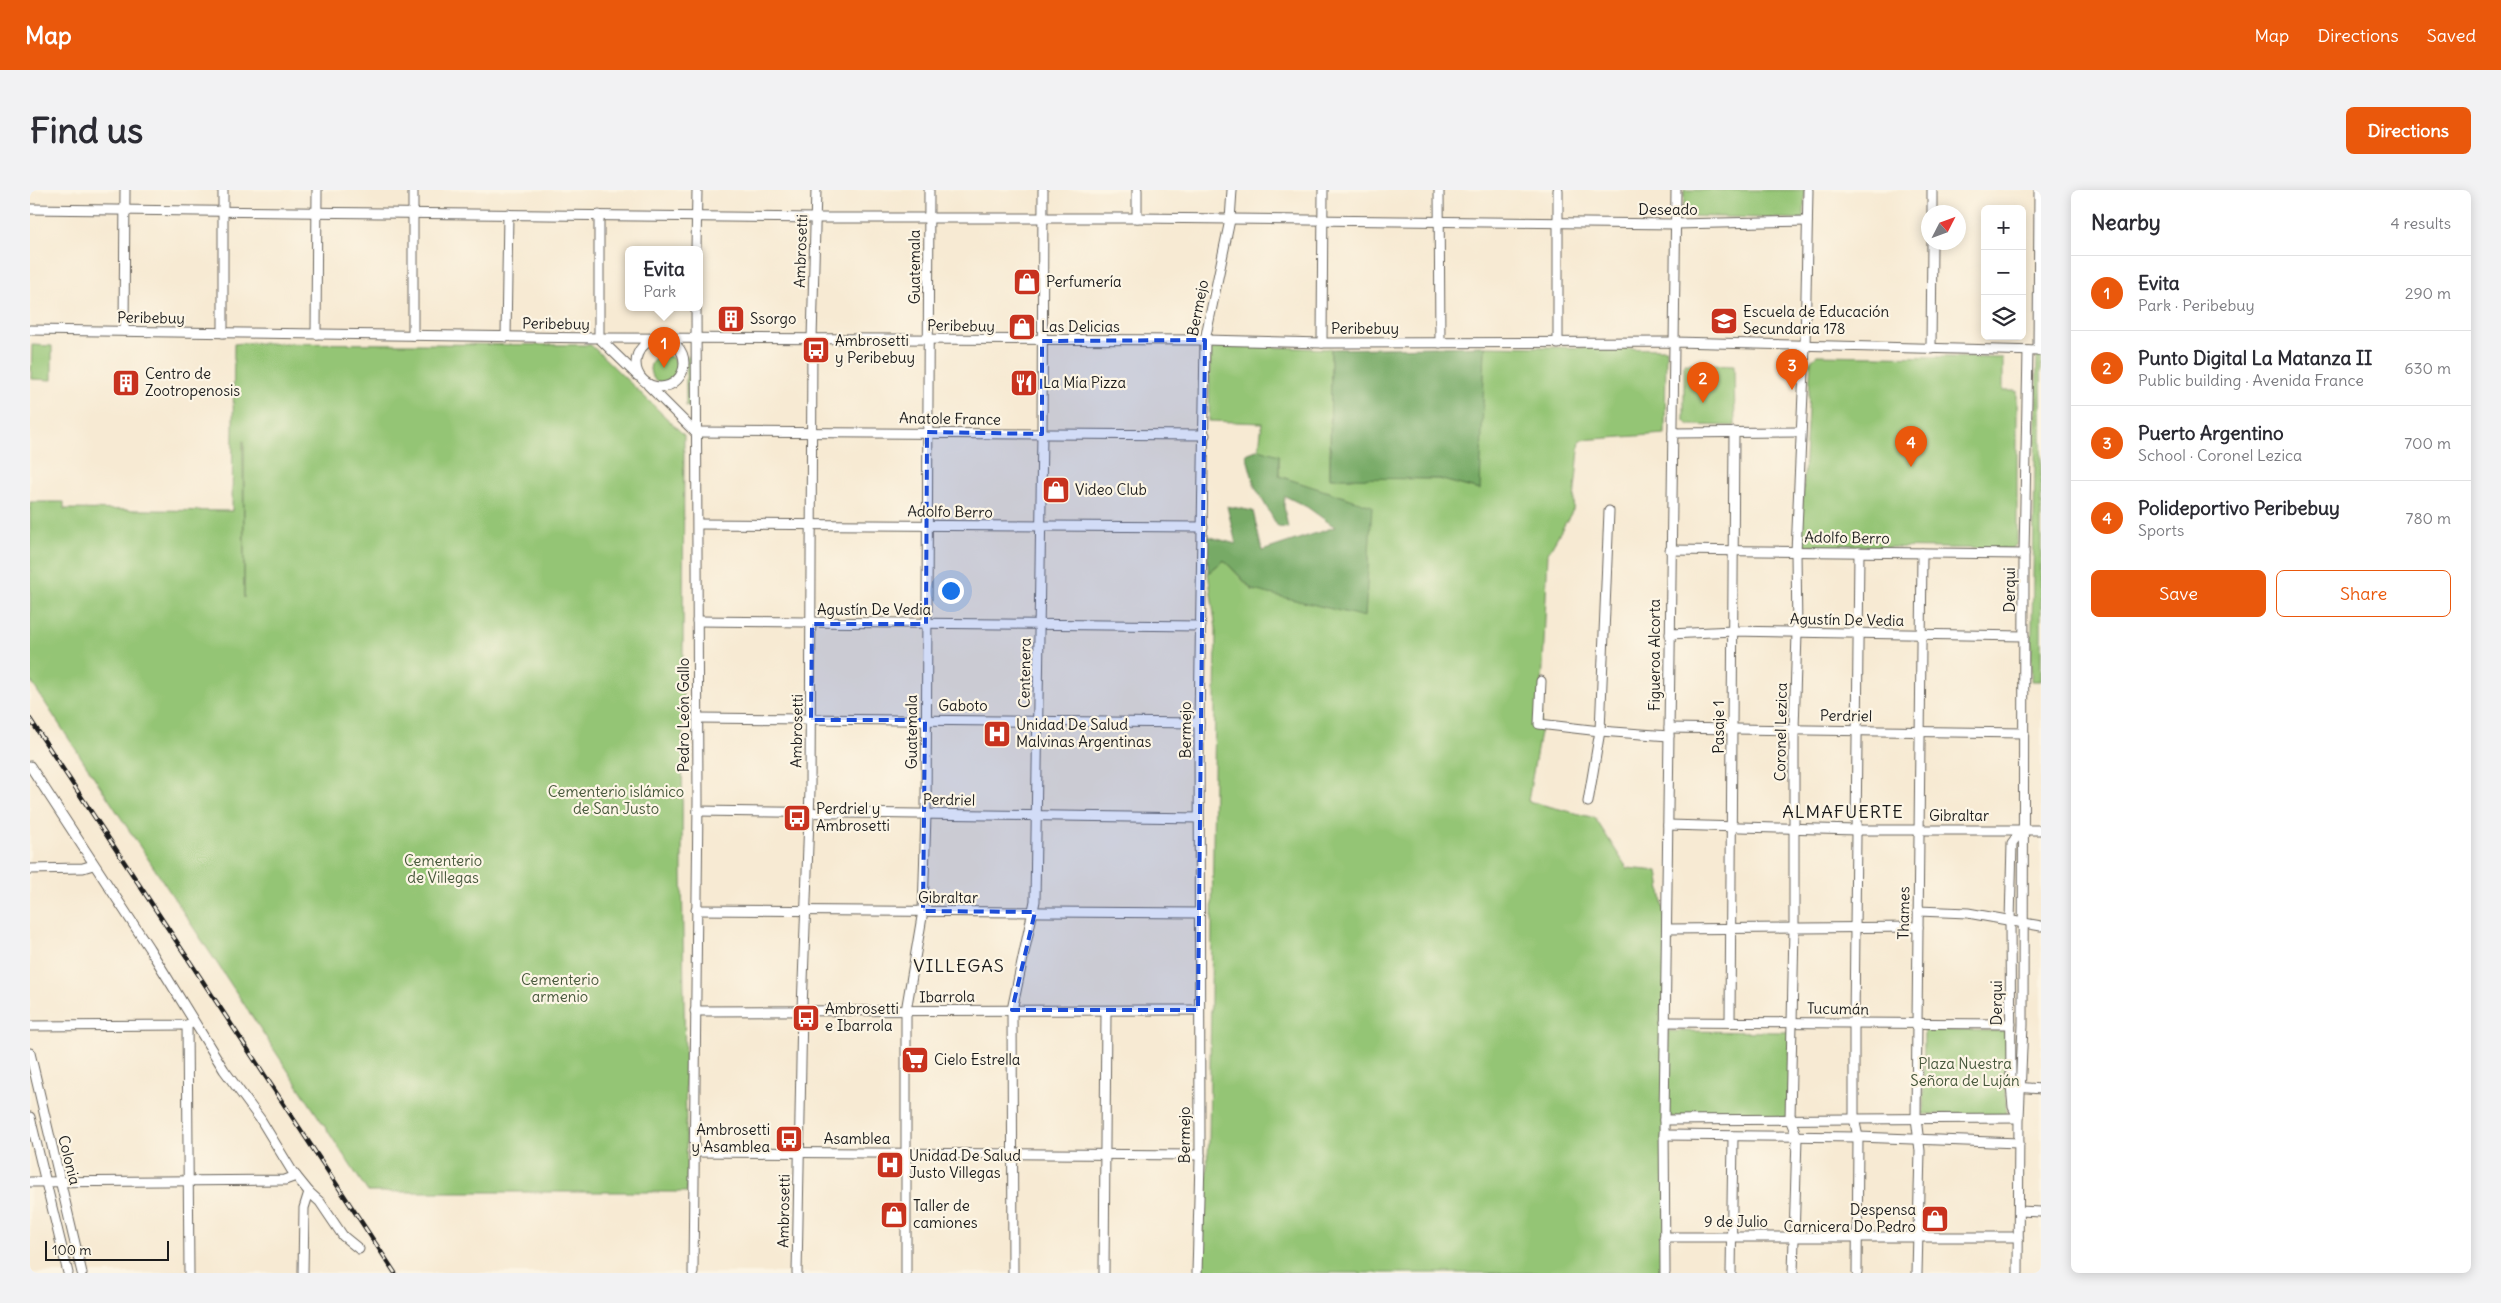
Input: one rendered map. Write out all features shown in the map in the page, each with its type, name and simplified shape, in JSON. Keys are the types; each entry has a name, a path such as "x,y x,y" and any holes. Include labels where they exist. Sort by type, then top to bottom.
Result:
{"street":[{"path":"124,331 125,190"},
{"path":"223,190 223,333"},
{"path":"316,334 317,190"},
{"path":"412,335 413,190"},
{"path":"696,246 697,190"},
{"name":"Ambrosetti","path":"797,1273 802,1009 810,812 812,339 816,190"},
{"name":"Guatemala","path":"906,1273 906,1011 923,912 926,814 929,190"},
{"name":"Centenera","path":"1012,1273 1012,1010 1035,912 1040,623 1043,190"},
{"path":"1136,218 1137,190"},
{"name":"Bermejo","path":"1196,1273 1200,1155 1198,1010 1199,723 1205,340 1230,220 1232,190"},
{"path":"1322,343 1323,190"},
{"path":"1440,190 1440,343"},
{"path":"1558,190 1558,344"},
{"name":"Figueroa Alcorta","path":"1665,1273 1664,1120 1676,190"},
{"name":"Coronel Lezica","path":"1793,1273 1797,1137 1790,1119 1794,928 1794,730 1798,633 1796,552 1805,347 1808,190"},
{"path":"1932,190 1932,205"},
{"path":"2039,190 2040,351"},
{"name":"Deseado","path":"30,209 929,219 1136,218 1676,224 1807,222"},
{"path":"506,337 508,214"},
{"path":"599,215 599,338 695,432"},
{"path":"1931,349 1932,250"},
{"name":"Pedro León Gallo","path":"693,1273 698,811 696,311"},
{"name":"Peribebuy","path":"30,330 664,339 1205,340 1322,343 1558,344 1674,342 1805,347 2040,351"},
{"path":"664,339 677,346 682,353 684,362 679,378 665,387 649,385 642,380 636,366 638,352 649,341 664,339"},
{"name":"Derqui","path":"2018,1273 2018,1118 2021,1088 2023,922 2024,554 2028,351"},
{"name":"Anatole France","path":"695,432 1205,435"},
{"name":"Pasaje 1","path":"1730,1022 1734,432"},
{"path":"1673,433 1800,432"},
{"path":"1588,802 1600,731 1609,511"},
{"name":"Adolfo Berro","path":"698,524 1203,527"},
{"name":"Adolfo Berro","path":"1670,550 2024,554"},
{"path":"1858,1273 1858,1137 1854,1118 1854,1023 1859,552"},
{"name":"Thames","path":"1917,1273 1916,1237 1920,1139 1916,1118 1922,553"},
{"name":"Agustín De Vedia","path":"698,621 812,624 1040,623 1201,626"},
{"name":"Agustín De Vedia","path":"1670,634 1733,631 2024,636"},
{"name":"Perdriel","path":"1541,681 1539,720 1541,726 1600,731 1669,732 1733,727 1794,730 2024,733"},
{"name":"Gaboto","path":"698,718 1199,723"},
{"path":"30,766 92,865 149,948 190,1024 261,1120 296,1176 320,1202 343,1236 359,1249"},
{"name":"Perdriel","path":"698,811 1199,818"},
{"name":"Gibraltar","path":"1668,825 1920,831 2041,830"},
{"name":"Derqui","path":"2018,1118 2013,1106 2011,1086 2010,921 2012,843 2022,830"},
{"path":"30,869 84,868 92,865"},
{"name":"Gibraltar","path":"696,910 1199,913"},
{"path":"1918,911 1968,913 2041,926"},
{"path":"1667,929 1918,927"},
{"name":"Ibarrola","path":"695,1011 802,1009 906,1011 1198,1010"},
{"path":"1104,1273 1106,1011"},
{"name":"Tucumán","path":"1665,1022 2011,1024"},
{"path":"30,1026 190,1024"},
{"path":"189,1273 190,1024"},
{"name":"Colonia","path":"30,1053 82,1273"},
{"path":"2011,1086 2041,1089"},
{"name":"Colonia","path":"30,1117 68,1273"},
{"path":"1664,1120 2018,1118"},
{"path":"1664,1135 1858,1137 2019,1143"},
{"path":"1730,1273 1733,1137"},
{"name":"Asamblea","path":"694,1152 1200,1155"},
{"path":"30,1182 285,1180 296,1176"},
{"path":"303,1273 304,1208 309,1192"},
{"path":"2019,1211 2041,1212"},
{"name":"9 de Julio","path":"1664,1237 1731,1235 2018,1237"}],"highlighted area":[{"path":"1205,340 1198,1010 1012,1010 1035,912 923,911 925,720 811,720 812,624 926,624 927,432 1042,434 1042,341"}],"green space":[{"path":"1684,190 1805,190 1804,219 1683,216"},
{"name":"Cementerio de Villegas","path":"234,344 591,345 684,435 682,867 687,1192 368,1192 30,680 30,502 64,502 64,509 232,511","holes":["243,441 244,441 244,598"]},
{"path":"32,345 52,346 52,380 31,379"},
{"path":"1210,345 1331,349 1330,477 1439,479 1479,490 1485,346 1666,349 1665,434 1580,440 1573,510 1548,553 1540,733 1528,801 1595,818 1627,868 1658,871 1667,929 1665,1273 1202,1273 1202,1225 1209,1142 1216,629 1208,573 1224,560 1253,591 1372,507 1279,476 1279,456 1259,449 1262,423 1209,421"},
{"path":"1485,346 1480,490 1439,479 1330,478 1331,349"},
{"path":"664,355 674,359 678,369 674,379 664,383 654,379 650,369 654,359"},
{"path":"1817,355 2003,358 2003,391 2017,391 2017,544 2011,549 1804,546 1800,542 1811,360"},
{"path":"2037,355 2041,355 2041,681 2031,681"},
{"path":"686,357 691,357 691,406 689,407 686,406"},
{"path":"1684,363 1734,365 1735,426 1689,425 1684,420"},
{"path":"1259,449 1279,455 1279,476 1372,506 1365,617 1253,590 1224,560 1208,573 1207,536 1236,544 1227,506 1253,511 1262,551 1335,527 1307,507 1285,496 1284,506 1288,528 1278,527 1255,487 1246,454"},
{"name":"Plaza Nuestra Señora de Luján","path":"1924,1030 2007,1031 2006,1115 1923,1114"},
{"path":"1668,1031 1790,1032 1789,1118 1667,1117"}],"railway":[{"path":"30,719 395,1273"}],"place":[{"name":"Perfumería","path":"1027,282"},
{"name":"Ssorgo","path":"731,319"},
{"name":"Escuela de Educación Secundaria 178","path":"1724,321"},
{"name":"Las Delicias","path":"1022,327"},
{"name":"Ambrosetti y Peribebuy","path":"816,350"},
{"name":"Evita","path":"664,368"},
{"name":"Centro de Zootropenosis","path":"126,383"},
{"name":"La Mía Pizza","path":"1024,383"},
{"name":"Puerto Argentino","path":"1792,390"},
{"name":"Punto Digital La Matanza II","path":"1703,403"},
{"name":"Polideportivo Peribebuy","path":"1911,467"},
{"name":"Video Club","path":"1056,490"},
{"name":"Unidad De Salud Malvinas Argentinas","path":"997,734"},
{"name":"Perdriel y Ambrosetti","path":"797,818"},
{"name":"Ambrosetti e Ibarrola","path":"806,1018"},
{"name":"Cielo Estrella","path":"915,1060"},
{"name":"Ambrosetti y Asamblea","path":"789,1139"},
{"name":"Unidad De Salud Justo Villegas","path":"890,1165"},
{"name":"Taller de camiones","path":"894,1215"},
{"name":"Despensa Carnicera Do Pedro","path":"1935,1219"}],"district":[{"name":"ALMAFUERTE","path":"1843,812"},
{"name":"VILLEGAS","path":"959,966"}],"park label":[{"name":"Cementerio islámico de San Justo","path":"616,800"},
{"name":"Cementerio armenio","path":"560,988"}]}
